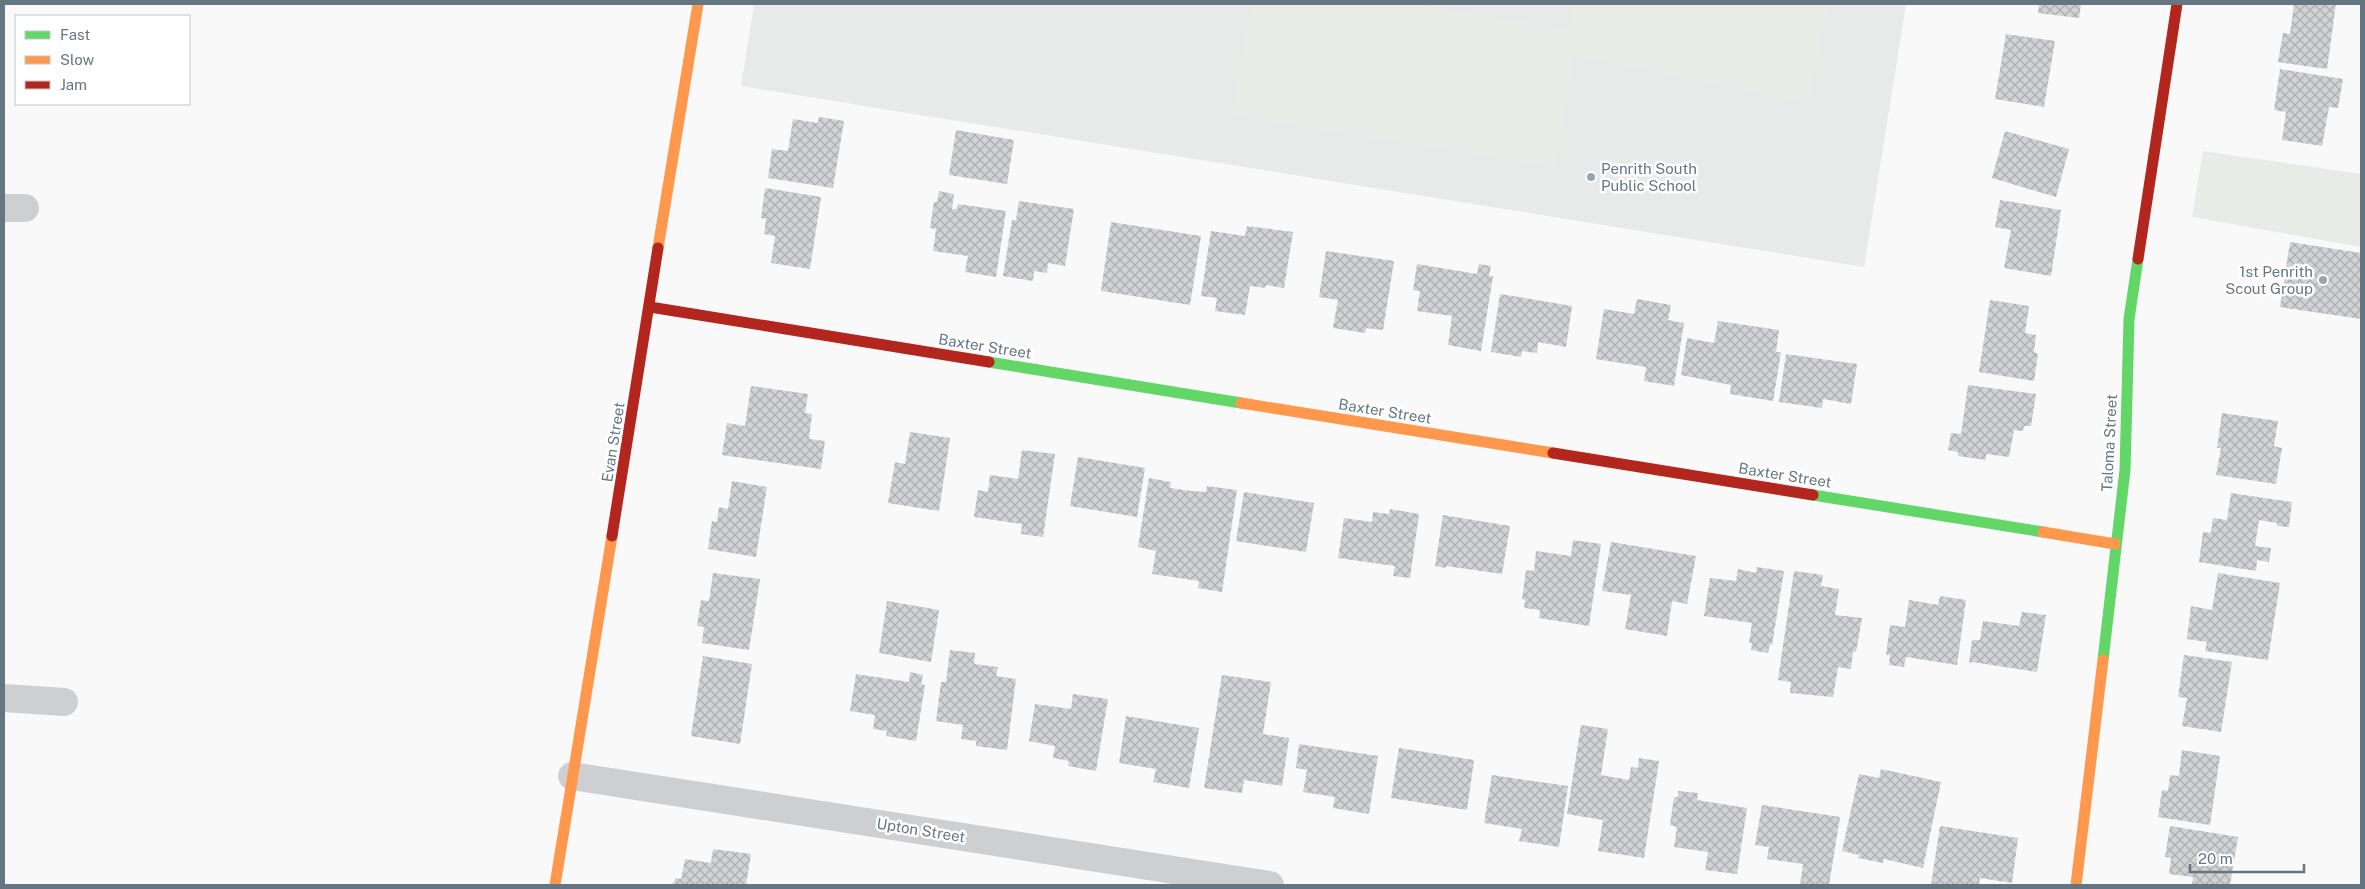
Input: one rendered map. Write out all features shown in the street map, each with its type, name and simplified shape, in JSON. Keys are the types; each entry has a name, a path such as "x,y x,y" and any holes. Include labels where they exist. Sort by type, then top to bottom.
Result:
{"street":[{"name":"Evan Street","path":"555,885 698,4"},
{"name":"Taloma Street","path":"2076,885 2125,470 2129,319 2177,4"},
{"name":"Baxter Street","path":"650,307 2115,544"},
{"path":"4,698 64,702"},
{"name":"Upton Street","path":"572,776 1270,885"}],"shaded area":[{"name":"Penrith South Public School","path":"754,4 1906,4 1864,267 741,86"},
{"path":"1251,4 1413,4 1569,29 1574,4 1828,4 1808,104 1574,56 1556,168 1232,116"},
{"path":"2203,151 2361,174 2361,247 2192,217"}],"building":[{"path":"2039,4 2081,4 2079,18 2038,13"},
{"path":"2294,4 2336,4 2327,69 2278,62 2283,33 2290,34"},
{"path":"2006,34 2055,41 2044,107 1995,99"},
{"path":"2280,69 2343,79 2338,108 2329,107 2322,146 2282,140 2286,112 2274,110"},
{"path":"819,117 844,121 833,188 768,178 772,149 788,151 793,119 818,123"},
{"path":"956,130 1014,140 1007,184 949,175"},
{"path":"2005,131 2069,149 2056,197 1992,178"},
{"path":"765,188 821,197 810,269 771,263 775,236 764,234 766,219 761,218"},
{"path":"939,191 954,194 952,209 957,209 958,204 1006,211 996,277 965,272 968,256 933,251 936,229 930,228 934,202 937,202"},
{"path":"2000,200 2061,210 2051,276 2004,268 2011,230 1995,227"},
{"path":"1019,201 1074,209 1065,266 1048,263 1047,273 1034,271 1033,281 1003,276 1012,220 1016,220"},
{"path":"1111,222 1201,236 1190,305 1101,291"},
{"path":"1247,226 1293,232 1284,288 1266,285 1265,288 1250,286 1245,315 1215,311 1217,298 1201,296 1211,231 1245,236"},
{"name":"1st Penrith Scout Group","path":"2290,242 2361,253 2361,319 2280,307"},
{"path":"1326,251 1394,261 1383,330 1366,328 1365,333 1333,328 1338,300 1319,297"},
{"path":"1417,264 1477,274 1479,264 1491,266 1489,276 1493,276 1481,351 1448,345 1452,316 1417,311 1420,291 1413,290"},
{"path":"1500,294 1572,306 1566,347 1538,342 1537,353 1522,351 1521,357 1491,352"},
{"path":"1637,299 1671,305 1668,320 1684,323 1674,386 1644,381 1646,367 1596,359 1604,309 1634,314"},
{"path":"1990,300 2029,306 2025,333 2036,335 2034,352 2038,354 2034,381 1979,372"},
{"path":"1718,321 1779,330 1776,352 1781,352 1773,401 1730,394 1731,385 1681,375 1687,338 1714,343"},
{"path":"1786,354 1857,364 1851,404 1823,399 1822,408 1779,402"},
{"path":"1968,385 2036,394 2031,426 2024,426 2023,431 2014,430 2009,457 1986,454 1986,460 1958,456 1958,452 1948,450 1951,433 1961,434"},
{"path":"751,386 808,394 805,413 812,414 809,439 825,441 821,469 722,455 727,423 745,426"},
{"path":"2222,413 2278,421 2274,446 2282,448 2276,484 2216,475 2221,448 2217,448"},
{"path":"910,432 950,438 939,511 888,503 895,462 905,464"},
{"path":"1022,450 1055,454 1043,537 1021,534 1022,524 974,517 978,490 988,492 990,475 1018,479"},
{"path":"1078,457 1145,468 1137,517 1070,506"},
{"path":"1149,478 1171,482 1170,488 1191,491 1206,492 1207,486 1237,490 1222,592 1198,588 1199,581 1152,574 1156,551 1138,547"},
{"path":"732,481 767,487 756,557 708,549 712,521 717,522 719,507 728,509"},
{"path":"1244,492 1314,503 1306,552 1236,541"},
{"path":"2231,493 2292,502 2289,527 2277,526 2277,523 2259,520 2255,546 2271,548 2269,562 2257,560 2256,571 2199,562 2203,532 2211,533 2213,518 2227,520"},
{"path":"1390,509 1419,514 1410,578 1393,576 1395,566 1338,558 1344,518 1372,522 1373,512 1389,514"},
{"path":"1443,515 1510,526 1502,574 1435,566"},
{"path":"1573,540 1601,544 1589,626 1539,618 1540,610 1524,608 1525,600 1522,599 1526,570 1534,571 1536,551 1571,556"},
{"path":"1611,542 1696,556 1687,604 1672,601 1667,636 1625,629 1631,595 1602,591"},
{"path":"1757,567 1784,571 1772,645 1770,644 1768,653 1751,650 1752,643 1749,643 1752,623 1704,616 1710,578 1736,581 1738,569 1756,573"},
{"path":"1794,571 1823,575 1821,586 1839,589 1835,615 1862,618 1856,652 1853,651 1851,669 1838,667 1833,697 1790,693 1791,682 1778,680"},
{"path":"713,573 760,579 749,650 702,643 704,627 697,626 701,600 709,601"},
{"path":"2218,573 2280,583 2268,660 2205,651 2207,642 2187,639 2191,606 2212,610"},
{"path":"1940,596 1966,600 1957,665 1906,657 1904,667 1889,665 1890,655 1886,655 1890,625 1905,627 1909,600 1938,605"},
{"path":"887,601 939,610 931,662 879,653"},
{"path":"2022,612 2046,615 2037,672 1972,662 1969,664 1972,640 1980,640 1983,621 2019,626"},
{"path":"950,650 975,653 974,664 998,667 996,676 1016,679 1007,750 976,746 976,741 961,739 963,725 936,721 941,682 946,682"},
{"path":"2184,655 2232,662 2221,732 2182,726 2187,698 2178,697"},
{"path":"703,656 752,664 740,744 691,736"},
{"path":"910,672 923,675 921,684 925,685 916,741 886,736 887,731 873,729 875,715 850,711 856,674 909,682"},
{"path":"1222,675 1271,682 1263,734 1289,738 1282,786 1244,780 1242,793 1204,788"},
{"path":"1073,694 1108,699 1096,771 1068,766 1069,761 1053,758 1055,746 1029,741 1035,704 1071,709"},
{"path":"1126,716 1199,728 1189,788 1153,782 1156,769 1119,763"},
{"path":"1581,725 1608,729 1601,775 1629,780 1631,767 1638,768 1639,758 1659,761 1644,858 1598,851 1603,820 1567,814"},
{"path":"1299,744 1378,756 1369,814 1333,808 1335,797 1303,792 1307,770 1296,768"},
{"path":"1399,748 1474,760 1467,810 1391,798"},
{"path":"2182,750 2220,756 2210,825 2158,817 2162,790 2168,791 2170,775 2179,776"},
{"path":"1881,769 1941,782 1923,868 1884,859 1883,863 1858,858 1859,855 1842,851 1859,774 1879,778"},
{"path":"1492,775 1568,786 1559,847 1519,841 1522,829 1484,823"},
{"path":"1678,791 1698,793 1697,800 1747,808 1737,874 1705,870 1708,852 1674,847 1677,827 1670,825 1674,797 1678,797"},
{"path":"1762,805 1840,817 1829,885 1800,885 1803,864 1767,859 1769,847 1755,845"},
{"path":"1940,826 2018,838 2012,883 1980,878 1979,885 1931,885"},
{"path":"2170,826 2238,837 2230,885 2192,885 2193,877 2169,874 2171,858 2165,857"},
{"path":"713,849 751,854 746,885 673,885 675,878 681,879 685,859 711,863"}],"traffic: fast":[{"path":"2103,660 2125,470 2129,319 2138,259"},
{"path":"989,362 1241,403"},
{"path":"1813,495 2043,532"}],"traffic: slow":[{"path":"658,248 698,4"},
{"path":"1241,403 1553,453"},
{"path":"2043,532 2115,544"},
{"path":"555,885 612,536"},
{"path":"2076,885 2103,660"}],"traffic: jam":[{"path":"2138,259 2177,4"},
{"path":"612,536 658,248"},
{"path":"650,307 989,362"},
{"path":"1553,453 1813,495"}],"place":[{"name":"Penrith South Public School","path":"1591,177"},
{"name":"1st Penrith Scout Group","path":"2323,280"}]}
